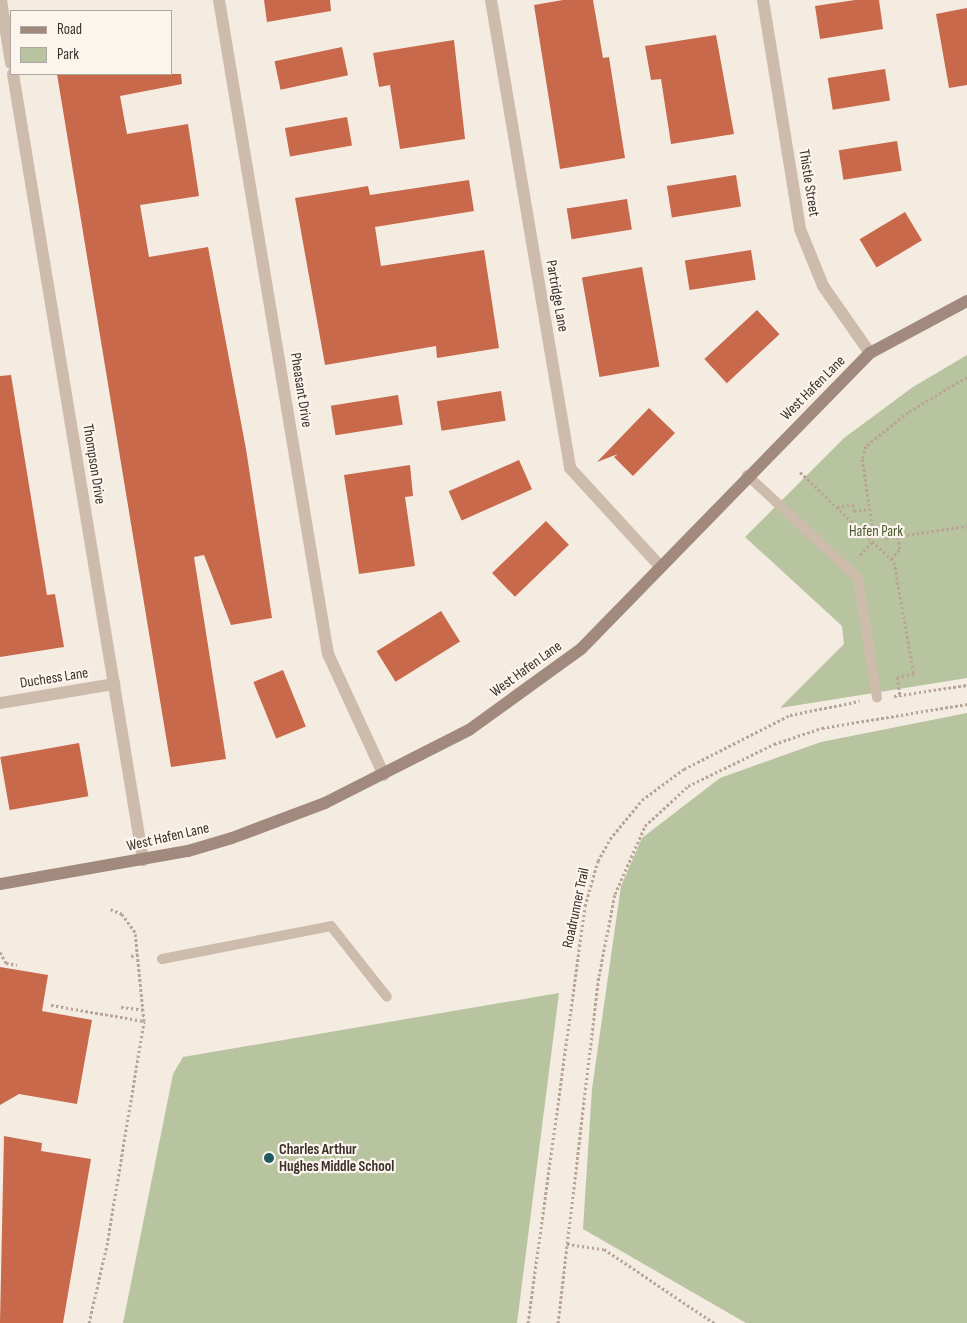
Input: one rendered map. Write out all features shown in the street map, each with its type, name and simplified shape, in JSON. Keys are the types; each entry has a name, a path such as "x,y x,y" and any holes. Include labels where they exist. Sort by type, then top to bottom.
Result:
{"main road":[{"name":"West Hafen Lane","path":"0,884 143,860 232,838 384,775 469,730 581,650 659,565 870,354 967,301"}],"street":[{"path":"1,0 10,57"},
{"name":"Pheasant Drive","path":"219,0 328,654 384,775"},
{"name":"Partridge Lane","path":"491,0 570,468 659,565"},
{"name":"Thistle Street","path":"763,0 800,229 823,286 870,354"},
{"name":"Thompson Drive","path":"13,75 143,860"},
{"name":"Duchess Lane","path":"0,703 114,684"}],"lane":[{"path":"747,475 858,578 877,698"},
{"path":"162,959 331,926 387,997"}],"path":[{"path":"967,377 908,412 866,446 862,459 873,529 879,535 898,537 967,526"},
{"path":"800,472 891,559 914,674 897,677 900,695"},
{"path":"837,507 853,504 854,511 870,509"},
{"path":"891,559 900,549 898,537"},
{"name":"Roadrunner Trail","path":"528,1323 585,906 598,861 622,820 661,784 730,744 810,709 967,684"},
{"path":"558,1323 599,976 615,894 626,859 645,826 688,786 774,744 822,728 967,704"},
{"path":"89,1323 107,1245 144,1021 138,954 130,921 110,909"},
{"path":"0,952 6,963 17,965"},
{"path":"131,956 138,954"},
{"path":"52,1005 144,1021"},
{"path":"121,1007 144,1010"},
{"path":"567,1244 604,1249 714,1323"}],"green space":[{"name":"Hafen Park","path":"967,355 967,678 780,708 844,644 842,626 745,537 844,438 913,387"},
{"path":"967,713 967,1323 746,1323 583,1229 592,1089 621,886 642,838 720,778 821,742"},
{"path":"559,993 517,1323 123,1323 173,1074 183,1057"}],"building":[{"path":"264,0 330,0 331,11 267,22"},
{"path":"563,0 593,0 603,58 609,57 625,158 560,169 534,5"},
{"path":"855,0 879,0 883,29 820,39 815,6"},
{"path":"967,8 967,85 949,88 936,14"},
{"path":"716,35 734,134 671,144 661,79 651,80 645,46"},
{"path":"454,40 465,139 400,149 390,85 379,87 373,53"},
{"path":"342,47 348,75 281,90 275,61"},
{"path":"885,69 890,101 833,110 828,78"},
{"path":"181,74 182,84 120,96 127,134 188,124 199,196 140,205 149,257 208,247 246,449 272,618 231,625 204,555 194,557 226,759 171,767 57,75"},
{"path":"347,117 352,146 290,156 285,128"},
{"path":"897,141 902,171 843,180 839,150"},
{"path":"736,175 741,207 672,218 667,186"},
{"path":"469,180 474,211 375,227 381,266 484,250 499,348 437,358 436,346 325,365 295,198 368,186 370,195"},
{"path":"627,199 632,230 572,239 567,209"},
{"path":"905,212 922,240 877,268 860,239"},
{"path":"751,250 756,280 690,290 685,260"},
{"path":"642,267 660,366 599,377 582,278"},
{"path":"757,310 780,334 727,383 704,359"},
{"path":"11,375 47,595 55,594 64,647 0,657 0,376"},
{"path":"501,391 506,421 441,431 437,401"},
{"path":"398,395 403,425 336,435 331,406"},
{"path":"649,408 675,433 633,476 614,457 618,454 597,462"},
{"path":"519,460 532,489 462,521 449,491"},
{"path":"410,465 413,496 405,497 415,566 359,574 344,475"},
{"path":"546,521 569,545 515,597 492,573"},
{"path":"441,611 460,642 396,682 377,651"},
{"path":"283,670 306,727 276,739 253,682"},
{"path":"79,743 88,796 10,810 0,757"},
{"path":"0,967 48,975 42,1011 92,1020 77,1104 19,1094 0,1105"},
{"path":"4,1136 42,1143 41,1151 91,1159 63,1323 0,1323"}],"place":[{"name":"Charles Arthur Hughes Middle School","path":"269,1158"}]}
